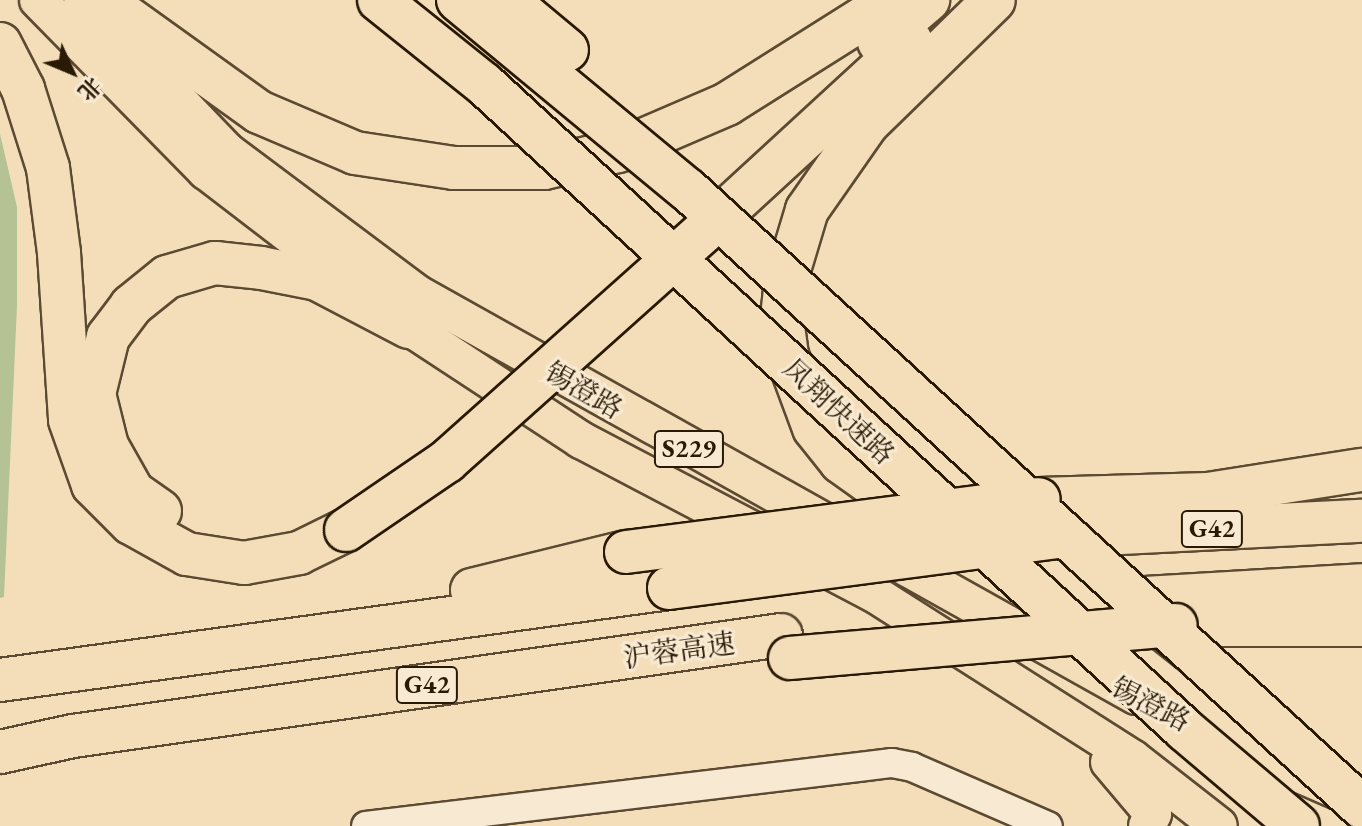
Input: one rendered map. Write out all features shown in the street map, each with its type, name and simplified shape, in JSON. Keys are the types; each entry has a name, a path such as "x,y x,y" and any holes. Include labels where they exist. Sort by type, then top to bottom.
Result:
{"highway":[{"path":"103,0 259,112 355,153 454,168 544,168 618,151 894,34 980,2"},
{"name":"凤翔快速路","path":"379,0 484,84 1185,730 1298,826"},
{"path":"458,0 701,205 1362,807"},
{"path":"507,0 564,47 701,205"},
{"path":"0,44 23,89 48,168 59,253 70,420 93,485 131,523 187,554 244,563 299,553 338,521 457,453 701,205 894,34 928,0"},
{"path":"894,34 867,124 807,210 790,266 782,318 787,355 814,428 841,462 874,488 1104,641 1249,754"},
{"path":"338,521 224,538 178,524 133,492 107,446 94,394 108,337 131,306 167,277 215,263 317,279 409,327"},
{"path":"280,638 626,552 1039,499 1208,494 1362,470"},
{"name":"G42","path":"0,680 280,638 1062,536 1362,521"},
{"name":"沪蓉高速","path":"0,752 73,736 301,703 786,646 1145,598 1362,585"},
{"path":"786,646 1176,625 1362,625"},
{"path":"1244,699 1362,792"},
{"path":"1185,730 1284,826"}],"main road":[{"name":"锡澄路","path":"38,0 206,171 409,327 581,440 873,593 1132,758 1219,826"},
{"name":"锡澄路","path":"82,0 228,152 418,294 1095,675 1249,754 1362,801"},
{"path":"992,669 1123,773 1151,822"}],"street":[{"path":"366,826 892,763 912,767 1048,826"}],"green space":[{"path":"0,134 17,207 17,306 4,597 0,598"}]}
